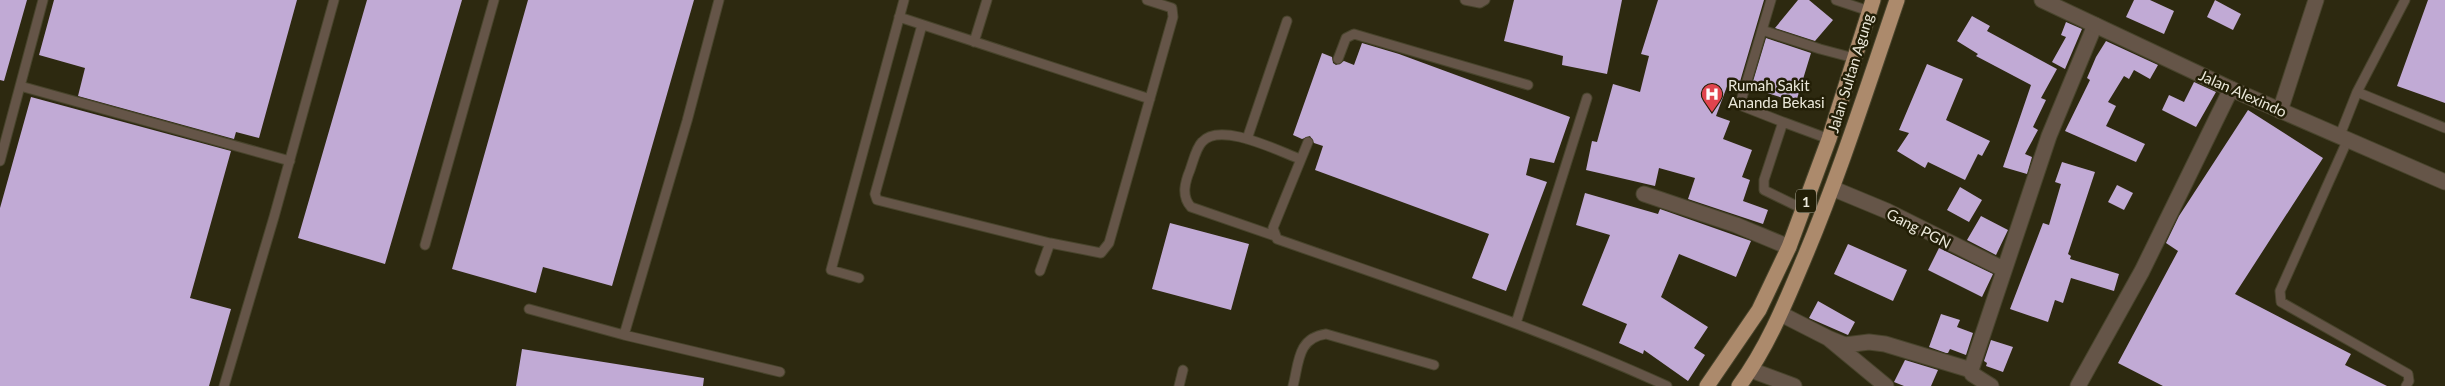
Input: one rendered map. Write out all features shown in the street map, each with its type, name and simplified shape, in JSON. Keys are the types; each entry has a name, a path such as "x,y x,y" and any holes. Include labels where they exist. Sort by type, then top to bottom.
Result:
{"highway":[{"name":"Jalan Sultan Agung","path":"1739,386 1751,370 1781,314 1834,189 1897,0"},
{"name":"Jalan Sultan Agung","path":"1707,386 1760,310 1789,247 1830,139 1871,5"}],"street":[{"name":"Jalan Alexindo","path":"2042,0 2231,89 2445,182"},
{"path":"2280,111 2316,0"},
{"path":"1987,385 1972,374 1971,370 2049,136 2095,25"},
{"path":"2078,386 2142,271 2231,89"},
{"name":"Gang PGN","path":"1834,189 1887,211 2003,270"},
{"path":"1644,194 1736,225 1789,247"},
{"path":"1781,314 1845,345 1869,342 1886,344 1971,370"},
{"path":"1828,338 1886,386"},
{"path":"1751,370 1794,386"}],"lane":[{"path":"0,162 43,0"},
{"path":"224,386 290,161 334,0"},
{"path":"425,245 494,0"},
{"path":"624,334 687,122 719,0"},
{"path":"859,278 831,270 904,0"},
{"path":"974,42 987,0"},
{"path":"922,25 875,198 880,202 1050,243 1101,253 1107,248 1173,12 1170,6 1147,0"},
{"path":"1465,0 1480,3 1485,0"},
{"path":"1771,0 1741,101 1742,106 1830,139"},
{"path":"1836,0 1871,5"},
{"path":"2405,0 2357,92 2344,137 2279,297 2281,302 2408,374 2409,382 2406,386"},
{"path":"899,17 1150,99"},
{"path":"1247,139 1287,21"},
{"path":"1762,30 1854,58"},
{"path":"1338,59 1346,38 1354,34 1528,85"},
{"path":"20,86 290,161"},
{"path":"2357,92 2445,128"},
{"path":"1516,323 1587,98"},
{"path":"1783,122 1764,180 1764,190 1803,209"},
{"path":"1275,236 1191,207 1184,195 1187,178 1200,143 1210,135 1226,134 1247,139 1300,159"},
{"path":"1308,142 1273,228 1277,240 1516,323 1608,359 1667,386"},
{"path":"1040,271 1050,243"},
{"path":"529,309 780,372"},
{"path":"1293,386 1305,344 1316,336 1326,334 1434,365"},
{"path":"1179,386 1183,370"}],"building":[{"path":"0,0 27,0 4,81 0,80"},
{"path":"54,0 297,0 259,138 236,132 234,139 78,96 85,68 39,55"},
{"path":"367,0 462,0 385,264 298,238"},
{"path":"528,0 694,0 612,286 543,267 536,293 452,269"},
{"path":"1514,0 1622,0 1607,74 1562,65 1563,56 1504,41"},
{"path":"1658,0 1764,0 1739,85 1729,81 1716,116 1730,121 1723,139 1752,150 1742,177 1750,180 1743,201 1768,210 1763,224 1688,199 1695,178 1659,168 1655,186 1586,170 1592,141 1597,142 1613,84 1640,92 1649,56 1641,54"},
{"path":"1798,0 1809,0 1833,20 1815,41 1775,28"},
{"path":"2134,0 2150,0 2174,11 2164,34 2126,17"},
{"path":"2215,0 2241,14 2233,30 2207,17"},
{"path":"2428,0 2445,0 2445,103 2397,86"},
{"path":"1972,16 1990,26 1987,31 2057,69 2041,98 2046,100 2033,127 2038,130 2025,154 2032,157 2027,174 2003,167 2031,85 1976,56 1978,54 1957,41"},
{"path":"2066,22 2082,29 2065,69 2052,62 2066,37 2061,35"},
{"path":"1766,38 1811,53 1796,102 1751,88"},
{"path":"2106,41 2158,65 2150,79 2134,70 2129,79 2124,76 2108,102 2116,106 2106,126 2145,144 2136,162 2065,131 2090,80 2087,78 2096,57"},
{"path":"1362,43 1399,54 1570,117 1554,163 1530,158 1526,175 1547,182 1506,291 1472,278 1489,234 1315,170 1323,146 1314,143 1310,136 1302,139 1293,135 1322,53 1332,57 1333,63 1336,65 1344,61 1354,65"},
{"path":"1927,64 1963,79 1946,120 1990,141 1982,156 1978,154 1965,180 1928,162 1925,168 1897,151 1909,133 1899,130"},
{"path":"2194,82 2216,92 2196,127 2162,110 2169,95 2184,102"},
{"path":"31,97 231,151 190,298 231,309 209,386 0,386 0,208"},
{"path":"2248,110 2323,158 2235,294 2351,354 2345,365 2387,386 2163,386 2118,363 2178,251 2166,243 2179,216"},
{"path":"2062,162 2095,172 2068,254 2071,256 2070,259 2119,274 2114,291 2071,278 2063,303 2055,300 2048,322 2010,309 2043,223 2049,225 2061,184 2055,182"},
{"path":"2117,185 2133,193 2124,210 2108,202"},
{"path":"1960,187 1982,200 1969,222 1947,210"},
{"path":"1585,193 1658,214 1660,209 1751,241 1736,277 1679,254 1661,297 1708,327 1694,348 1705,355 1688,381 1644,350 1643,354 1619,343 1627,324 1582,305 1610,235 1576,225"},
{"path":"1981,216 2008,230 1996,255 1967,240"},
{"path":"1170,223 1249,244 1231,310 1152,289"},
{"path":"1848,244 1907,270 1893,301 1834,274"},
{"path":"1939,248 1993,274 1982,297 1928,270"},
{"path":"1818,301 1855,322 1848,335 1809,318"},
{"path":"1941,314 1960,320 1957,327 1973,333 1966,355 1950,349 1946,353 1929,347"},
{"path":"1991,340 2013,347 2003,372 1986,366 1987,363 1984,361"},
{"path":"522,349 704,378 703,386 516,386"},
{"path":"1905,360 1938,370 1931,386 1904,386 1894,382"}],"place":[{"name":"Rumah Sakit Ananda Bekasi","path":"1712,113"}]}
